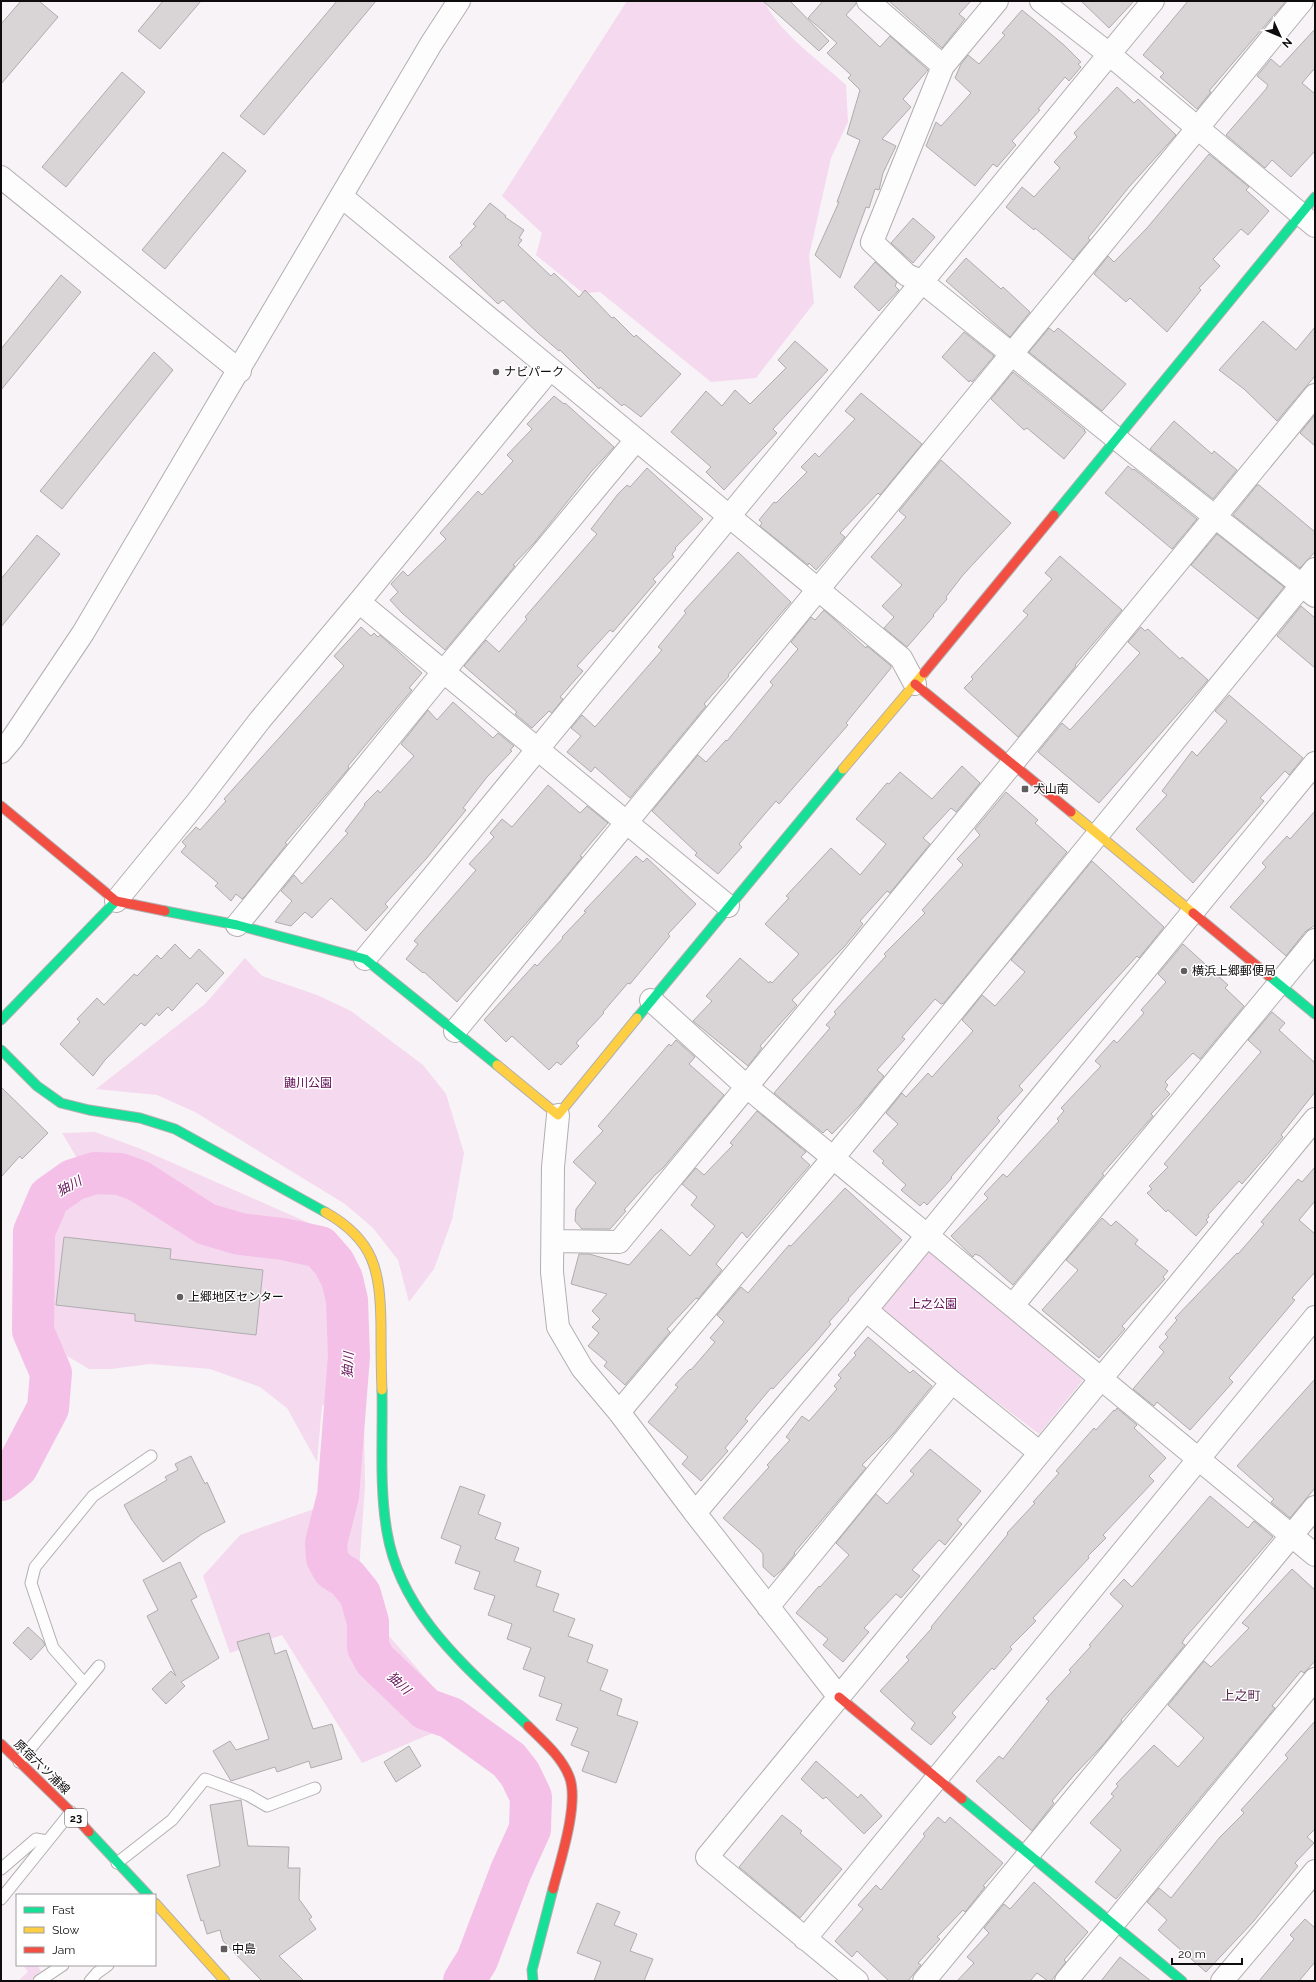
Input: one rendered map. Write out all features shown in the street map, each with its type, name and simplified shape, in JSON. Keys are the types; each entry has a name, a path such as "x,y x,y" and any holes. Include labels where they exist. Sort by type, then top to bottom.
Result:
{"street":[{"path":"1,752 12,739 83,633 240,371 427,51 459,1"},
{"path":"868,1 943,66"},
{"path":"619,1412 833,1158 1096,835 1310,583 1216,518 921,281 907,275 872,242 943,66 996,1"},
{"path":"1041,1 1109,54 1308,220"},
{"path":"365,959 921,281 1153,1"},
{"path":"455,1031 1302,1"},
{"path":"1,177 240,371"},
{"path":"342,196 902,658 915,684 1012,763 1096,835 1315,1014"},
{"path":"1182,1981 839,1697 695,1513 619,1412 582,1368 558,1327 552,1272 553,1166 558,1115 728,906 915,684 1117,439 1308,220 1315,197"},
{"path":"1,1020 116,901 197,802 260,720 550,369"},
{"path":"553,1241 619,1242 1012,763 1216,518 1315,395"},
{"path":"237,926 444,671 636,440"},
{"path":"359,602 728,906"},
{"path":"695,1513 866,1310 1315,763"},
{"path":"1,806 116,901 237,926 365,959 558,1115"},
{"path":"1013,1305 1315,940"},
{"path":"651,1000 747,1087 1315,1554"},
{"path":"1,1050 37,1086 61,1103 89,1110 140,1118 175,1129 339,1220 352,1229 364,1243 374,1261 380,1290 380,1355 384,1501 387,1532 394,1560 413,1603 438,1638 552,1750 570,1776 572,1802 567,1837 532,1970 533,1981"},
{"path":"857,1981 707,1857 1315,1119"},
{"path":"866,1310 1040,1453"},
{"path":"805,1939 1315,1317"},
{"path":"768,1607 952,1382"},
{"path":"924,1981 1315,1507"},
{"path":"1066,1981 1315,1679"},
{"name":"原宿六ツ浦線","path":"1,1744 71,1812 116,1864 147,1894"},
{"path":"1222,1981 1315,1871"},
{"path":"156,1904 225,1981"}],"lane":[{"path":"84,1683 53,1648 31,1583 35,1567 93,1496 151,1456"},
{"path":"19,1762 99,1666"},
{"path":"116,1864 172,1820 205,1779 248,1795 267,1806 315,1788"},
{"path":"1,1899 71,1812"},
{"path":"1,1869 36,1839 47,1841"},
{"path":"39,1981 62,1966"},
{"path":"90,1981 97,1973 107,1966"}],"green space":[{"path":"627,1 764,1 779,24 801,46 846,85 848,122 831,158 809,256 814,303 756,378 711,382 600,292 583,293 536,255 542,233 502,196"},
{"name":"鼬川公園","path":"245,958 262,976 317,995 351,1011 423,1065 446,1094 464,1153 452,1220 434,1269 409,1302 398,1260 373,1228 345,1204 195,1112 157,1095 96,1089 205,1004"},
{"path":"95,1132 141,1149 318,1227 291,1238 232,1230 168,1202 116,1175 89,1178 62,1133"},
{"path":"128,1186 164,1212 213,1230 258,1244 300,1248 321,1258 330,1281 330,1400 322,1406 317,1462 287,1408 260,1387 210,1369 150,1364 111,1369 89,1369 67,1356 51,1327 43,1289 47,1237 59,1203 83,1189"},
{"name":"上之公園","path":"926,1246 1083,1380 1039,1434 875,1310"},
{"path":"363,1367 365,1485 357,1599 441,1696 468,1712 465,1738 447,1727 362,1763 282,1635 230,1653 203,1576 240,1535 314,1509"},
{"path":"24,1966 38,1966 41,1971 30,1981 18,1981 28,1972"}],"building":[{"path":"21,1 39,1 58,17 1,84 1,24"},
{"path":"163,1 201,1 160,49 138,31"},
{"path":"337,1 376,1 264,135 240,116"},
{"path":"763,1 790,1 829,41 819,51"},
{"path":"823,1 856,1 856,4 846,15 880,47 890,36 928,70 903,99 911,107 882,139 896,146 883,173 879,190 875,189 869,208 866,207 840,278 815,255 839,202 837,202 860,140 847,134 860,90 848,78 851,75 827,53 837,43 808,18"},
{"path":"889,1 971,1 959,14 965,19 942,48"},
{"path":"1081,1 1134,1 1109,28"},
{"path":"1188,1 1286,1 1209,91 1211,92 1197,109 1160,77 1164,73 1143,55"},
{"path":"1022,10 1064,45 1081,62 1078,64 1081,67 1069,81 1065,77 1038,109 1040,110 1012,141 1016,145 997,167 993,164 975,186 926,146 936,122 941,126 971,93 955,78 961,64 968,55 979,64 1005,35 1002,33"},
{"path":"1315,29 1315,68 1302,83 1315,94 1315,151 1291,177 1272,160 1265,168 1226,135 1266,89 1268,85 1257,76 1271,59 1280,67"},
{"path":"122,72 145,92 66,187 42,167"},
{"path":"1117,87 1134,103 1138,99 1176,135 1129,187 1088,238 1090,240 1073,260 1035,228 1034,230 1006,207 1022,187 1034,197 1060,168 1054,162 1077,137 1074,133"},
{"path":"223,152 246,171 165,269 142,250"},
{"path":"1209,154 1249,187 1246,190 1269,211 1248,235 1241,229 1213,259 1220,266 1199,288 1201,290 1167,332 1130,298 1126,302 1094,274 1108,256 1114,262 1147,228"},
{"path":"490,203 506,216 505,217 524,230 519,238 522,240 518,245 551,276 554,273 579,297 585,290 612,318 614,317 634,337 636,335 681,374 641,417 624,404 622,406 600,387 599,389 560,350 559,351 538,333 503,300 498,304 449,257 462,245 460,243 476,226 473,224"},
{"path":"913,218 935,237 913,263 891,243"},
{"path":"966,258 1001,289 1003,287 1030,312 1010,337 946,281"},
{"path":"875,262 897,282 895,286 899,290 879,311 854,287"},
{"path":"61,275 81,292 1,390 1,349"},
{"path":"1263,321 1296,350 1315,327 1315,376 1277,421 1244,389 1219,370"},
{"path":"1049,328 1054,332 1058,328 1126,384 1102,411 1029,352"},
{"path":"964,332 994,356 972,382 970,380 969,382 942,357"},
{"path":"795,341 828,370 773,429 777,433 724,490 706,472 711,467 671,432 706,391 722,406 735,390 750,404 786,368 778,360"},
{"path":"154,352 173,370 62,509 40,491"},
{"path":"1013,372 1085,430 1084,431 1086,432 1064,459 1027,428 1024,430 991,399"},
{"path":"861,393 922,444 880,495 878,493 840,533 845,537 816,570 760,526 762,523 759,520 774,502 776,503 807,472 801,467 815,453 819,457 855,419 845,411"},
{"path":"554,396 564,404 565,403 614,447 591,472 535,542 513,565 515,566 445,650 402,613 390,600 398,592 391,584 403,571 408,576 446,539 440,533 478,491 482,495 513,461 507,455 532,429 527,424"},
{"path":"1314,416 1315,417 1315,446 1300,433"},
{"path":"1174,421 1212,454 1214,451 1237,470 1213,499 1150,449"},
{"path":"941,460 1011,523 963,575 946,597 947,599 933,615 934,616 907,647 884,628 894,617 882,606 902,585 871,557 906,517 899,511"},
{"path":"1128,466 1133,470 1134,469 1197,519 1172,549 1105,493"},
{"path":"647,468 703,519 675,548 676,549 672,554 674,557 653,579 656,582 613,632 610,630 577,666 583,671 560,697 563,699 552,713 549,711 532,728 515,714 517,712 464,666 486,640 499,652 527,619 525,617 597,534 591,529 618,494 627,485 630,487"},
{"path":"1257,485 1259,485 1315,532 1315,552 1300,568 1233,515"},
{"path":"1217,534 1284,587 1258,619 1191,565"},
{"path":"37,535 60,554 1,627 1,579"},
{"path":"738,552 791,602 704,704 706,706 630,798 595,767 591,772 567,752 581,736 571,728 582,715 595,727 662,650 658,647 686,613 684,611"},
{"path":"1060,556 1122,610 1075,665 1076,666 1018,737 964,688 973,679 971,677 1028,615 1023,611 1052,579 1045,573"},
{"path":"1301,606 1315,618 1315,668 1277,636"},
{"path":"824,610 866,648 867,646 891,666 891,668 846,723 848,725 779,804 776,801 739,844 742,847 718,874 695,855 697,853 652,811 698,755 706,762 726,740 727,741 773,685 770,682 798,649 791,642 811,617 815,620"},
{"path":"361,627 371,636 374,633 378,637 380,635 422,673 409,688 412,690 348,766 349,768 285,843 287,844 246,895 242,899 236,894 231,901 215,886 218,883 181,852 186,846 182,842 196,827 200,830 226,801 224,799 344,666 334,656"},
{"path":"1141,627 1145,631 1148,629 1180,659 1182,657 1208,680 1099,803 1038,752 1062,723 1070,730 1140,653 1128,642"},
{"path":"1229,695 1303,758 1289,775 1285,771 1260,798 1264,801 1193,883 1136,829 1167,795 1162,791 1192,751 1197,756 1227,721 1215,711"},
{"path":"453,702 493,738 498,733 514,746 510,750 512,751 487,777 463,808 466,810 426,859 385,904 388,907 366,931 331,898 312,918 305,912 291,926 275,922 292,901 281,891 294,875 302,884 348,833 345,831 365,805 364,804 378,790 380,793 414,756 401,744 428,710 437,720"},
{"path":"962,766 980,783 956,812 951,808 923,838 930,844 890,893 887,891 860,921 863,924 844,947 792,1000 797,1005 760,1046 762,1048 748,1066 693,1021 712,1001 706,996 740,958 769,983 770,981 772,983 799,954 765,924 789,898 786,896 831,848 860,875 886,844 856,819 887,783 889,784 900,772 932,799"},
{"path":"548,785 580,813 587,806 608,823 580,856 582,857 545,902 457,1002 424,972 423,973 406,959 418,944 414,941 476,870 469,864 494,837 490,833 502,819 512,827"},
{"path":"1006,792 1038,820 1035,823 1067,852 944,1003 941,1004 935,999 902,1037 905,1039 877,1070 884,1076 860,1105 832,1134 827,1129 823,1133 774,1093 830,1028 826,1025 836,1014 834,1012 886,956 884,954 925,913 922,910 963,865 957,859 980,835 975,829"},
{"path":"1315,811 1315,925 1305,932 1286,956 1230,907 1266,867 1262,863 1287,836 1290,839"},
{"path":"636,856 643,862 647,858 696,904 668,934 670,936 630,984 628,983 603,1012 604,1013 576,1043 579,1046 561,1065 557,1062 549,1070 512,1036 506,1042 484,1020 535,964 537,966 563,938 562,937 586,912 584,911"},
{"path":"1092,861 1164,927 1139,958 1137,956 1019,1086 1023,1090 997,1118 1000,1121 951,1177 952,1178 927,1205 924,1202 920,1206 901,1190 906,1185 882,1163 884,1161 873,1151 898,1124 886,1113 902,1093 906,1097 928,1073 932,1077 973,1031 962,1020 982,995 995,1006 1025,972 1011,960"},
{"path":"175,944 190,959 199,949 224,973 206,992 197,983 172,1011 168,1007 159,1016 157,1013 145,1026 141,1023 105,1060 93,1076 60,1044 80,1022 77,1019 97,998 104,1005 134,974 137,976 157,955 161,959"},
{"path":"1183,944 1228,985 1225,988 1244,1006 1200,1059 1193,1053 1165,1082 1168,1085 1165,1089 1170,1094 1151,1114 1153,1116 1102,1174 1104,1175 1013,1285 980,1256 975,1254 973,1257 951,1236 988,1198 984,1194 1003,1174 1007,1177 1059,1121 1057,1119 1064,1111 1061,1108 1101,1066 1095,1061 1114,1040 1117,1043 1144,1013 1141,1010 1166,982 1158,974"},
{"path":"1272,1012 1285,1023 1279,1030 1315,1063 1315,1092 1281,1135 1283,1137 1242,1184 1239,1181 1208,1215 1209,1217 1206,1220 1208,1222 1196,1236 1168,1210 1166,1212 1147,1193 1152,1189 1149,1186 1168,1167 1164,1164 1261,1052 1248,1040"},
{"path":"676,1040 695,1057 689,1064 724,1095 663,1168 624,1210 626,1211 610,1229 582,1229 575,1221 576,1209 596,1183 573,1162 603,1131 598,1126 669,1044 671,1046"},
{"path":"1,1087 48,1133 22,1159 20,1156 1,1177"},
{"path":"757,1111 806,1152 801,1157 810,1165 747,1238 742,1232 716,1264 722,1270 698,1299 696,1298 667,1329 670,1332 625,1385 604,1366 607,1362 588,1346 599,1333 592,1327 600,1319 592,1311 607,1294 571,1284 579,1254 589,1254 629,1265 661,1229 690,1256 715,1226 691,1205 697,1197 682,1184 696,1168 704,1175 733,1145 730,1143"},
{"path":"1315,1167 1315,1201 1299,1220 1315,1234 1315,1272 1292,1298 1295,1300 1229,1378 1233,1382 1190,1430 1157,1402 1154,1406 1133,1389 1164,1352 1159,1347 1168,1337 1165,1334 1177,1320 1175,1318 1237,1253 1238,1254 1264,1224 1261,1222 1298,1179 1302,1182"},
{"path":"845,1188 902,1240 848,1299 849,1300 829,1322 831,1324 815,1343 773,1389 771,1388 745,1419 748,1421 725,1448 728,1451 701,1481 682,1464 688,1457 648,1422 678,1387 675,1385 690,1369 691,1370 715,1342 710,1338 724,1322 717,1315 741,1287 748,1293 789,1245 791,1246"},
{"path":"1102,1218 1111,1226 1116,1221 1138,1240 1135,1244 1168,1271 1163,1277 1165,1279 1122,1326 1125,1329 1099,1358 1042,1310 1078,1270 1066,1260"},
{"path":"64,1237 171,1249 170,1259 263,1270 256,1335 135,1321 135,1314 56,1305"},
{"path":"868,1337 910,1373 913,1370 932,1386 893,1434 862,1465 866,1468 794,1553 795,1554 783,1569 774,1577 763,1567 763,1554 760,1550 723,1518 769,1467 767,1465 790,1440 786,1437 802,1416 809,1421 837,1389 834,1386 841,1378 838,1375 856,1355 854,1353"},
{"path":"1315,1379 1315,1488 1290,1518 1271,1502 1274,1499 1237,1466"},
{"path":"1117,1408 1137,1425 1134,1428 1166,1458 1149,1476 1154,1481 1103,1535 1106,1538 1033,1618 1036,1621 1010,1647 1012,1649 994,1670 992,1668 952,1713 956,1717 931,1745 911,1729 915,1723 880,1691 909,1660 906,1657 932,1628 931,1627 1008,1534 1007,1533 1035,1503 1033,1502 1059,1473 1056,1471 1094,1428 1096,1430"},
{"path":"930,1449 981,1491 957,1520 962,1524 945,1545 939,1540 912,1570 920,1576 901,1598 896,1594 864,1628 869,1632 843,1662 823,1645 828,1639 796,1613 819,1586 820,1587 849,1555 836,1543 876,1494 887,1504 914,1474 910,1471"},
{"path":"191,1456 205,1484 207,1482 225,1522 202,1534 163,1562 132,1520 124,1505 167,1480 165,1477 178,1470 175,1464"},
{"path":"460,1486 485,1495 478,1514 501,1523 495,1539 519,1548 514,1561 541,1571 536,1586 559,1594 553,1611 575,1619 568,1636 593,1645 587,1662 608,1670 600,1690 622,1699 617,1715 638,1722 616,1783 582,1771 589,1752 571,1745 578,1728 556,1720 562,1704 539,1696 545,1677 523,1669 531,1648 507,1639 512,1624 488,1615 495,1596 474,1589 480,1572 455,1563 461,1546 441,1538"},
{"path":"1210,1496 1248,1528 1254,1521 1273,1537 1185,1638 1182,1643 1185,1645 1121,1720 1122,1721 1102,1746 1052,1801 1054,1803 1032,1831 976,1781 999,1756 1003,1759 1049,1701 1046,1699 1071,1672 1069,1670 1091,1646 1089,1645 1123,1606 1110,1594 1124,1579 1132,1587"},
{"path":"180,1562 197,1597 191,1600 219,1658 181,1682 185,1686 166,1704 152,1689 171,1671 176,1676 147,1616 158,1610 143,1580"},
{"path":"1292,1569 1315,1590 1315,1661 1304,1673 1301,1671 1272,1706 1275,1708 1116,1899 1095,1882 1121,1850 1090,1823 1114,1796 1111,1794 1118,1786 1116,1784 1154,1745 1178,1767 1204,1738 1168,1705 1204,1661 1211,1667 1249,1628 1242,1623"},
{"path":"28,1627 43,1641 45,1645 31,1660 13,1643"},
{"path":"269,1633 275,1654 286,1650 313,1729 332,1724 342,1759 311,1768 309,1761 277,1772 275,1767 231,1781 213,1751 230,1741 236,1750 269,1739 237,1642"},
{"path":"1315,1721 1315,1829 1307,1837 1314,1843 1295,1863 1298,1866 1253,1922 1206,1972 1158,1930 1167,1920 1147,1902 1159,1888 1171,1898 1220,1837 1244,1813 1241,1810 1288,1758 1285,1755"},
{"path":"409,1746 421,1766 396,1782 384,1762"},
{"path":"816,1761 858,1798 861,1794 882,1816 864,1834 826,1797 823,1799 801,1779"},
{"path":"241,1800 248,1846 289,1847 288,1868 300,1868 299,1899 312,1917 309,1919 316,1929 279,1956 304,1981 262,1981 223,1941 220,1930 207,1934 203,1920 201,1921 187,1875 220,1866 210,1805"},
{"path":"782,1815 802,1831 800,1833 842,1869 800,1918 739,1867"},
{"path":"938,1817 945,1823 950,1817 1003,1863 983,1886 985,1887 965,1912 963,1910 937,1937 940,1939 918,1963 921,1965 908,1981 889,1981 857,1951 852,1957 835,1941 863,1909 858,1905 876,1885 881,1890 925,1836 923,1834"},
{"path":"1034,1882 1088,1932 1064,1960 1066,1962 1051,1981 1048,1981 1037,1973 1030,1981 957,1981 974,1963 967,1957 989,1933 984,1928 1004,1904 1010,1909"},
{"path":"597,1903 620,1912 614,1925 637,1934 630,1951 653,1959 644,1981 594,1981 601,1962 577,1953"},
{"path":"1305,1919 1315,1928 1315,1962 1299,1981 1259,1981 1294,1939 1290,1935"},
{"path":"1120,1957 1151,1981 1101,1981"}],"waterway":[{"name":"㹨川","path":"1,1480 17,1467 48,1408 51,1373 33,1331 34,1232 49,1197 73,1180 95,1173 120,1174 139,1181 206,1224 240,1234 283,1239 320,1247 334,1263 342,1279 347,1300 349,1356 338,1496 326,1543 327,1558 333,1569 347,1578 360,1594 368,1622 368,1647 375,1660 426,1709 451,1718 509,1760 520,1774 531,1797 530,1829 511,1871 477,1960 464,1981"}],"traffic: fast":[{"path":"1054,515 1315,197"},
{"path":"637,1018 843,769"},
{"path":"1,1020 116,901"},
{"path":"165,911 237,925 365,959 497,1065"},
{"path":"1269,976 1315,1014"},
{"path":"1,1050 37,1086 61,1103 89,1110 140,1118 175,1129 325,1212"},
{"path":"382,1390 383,1497 387,1532 395,1562 407,1590 422,1616 441,1640 483,1684 528,1726"},
{"path":"962,1799 1182,1981"},
{"path":"89,1832 147,1894"},
{"path":"533,1981 532,1970 553,1889"}],"traffic: slow":[{"path":"843,769 924,673"},
{"path":"1071,812 1193,913"},
{"path":"497,1065 558,1115 637,1018"},
{"path":"325,1212 355,1234 364,1246 376,1273 380,1306 382,1390"},
{"path":"156,1904 225,1981"}],"traffic: jam":[{"path":"924,673 1054,515"},
{"path":"915,684 1071,812"},
{"path":"1,806 116,901 165,911"},
{"path":"1193,913 1269,976"},
{"path":"839,1697 962,1799"},
{"path":"528,1726 551,1749 561,1762 566,1769 572,1787 571,1816 553,1889"},
{"path":"1,1744 71,1812 89,1832"}],"place":[{"name":"ナビパーク","path":"496,372"},
{"name":"犬山南","path":"1025,789"},
{"name":"横浜上郷郵便局","path":"1184,971"},
{"name":"上郷地区センター","path":"180,1297"},
{"name":"中島","path":"224,1949"}],"district":[{"name":"上之町","path":"1241,1695"}]}
